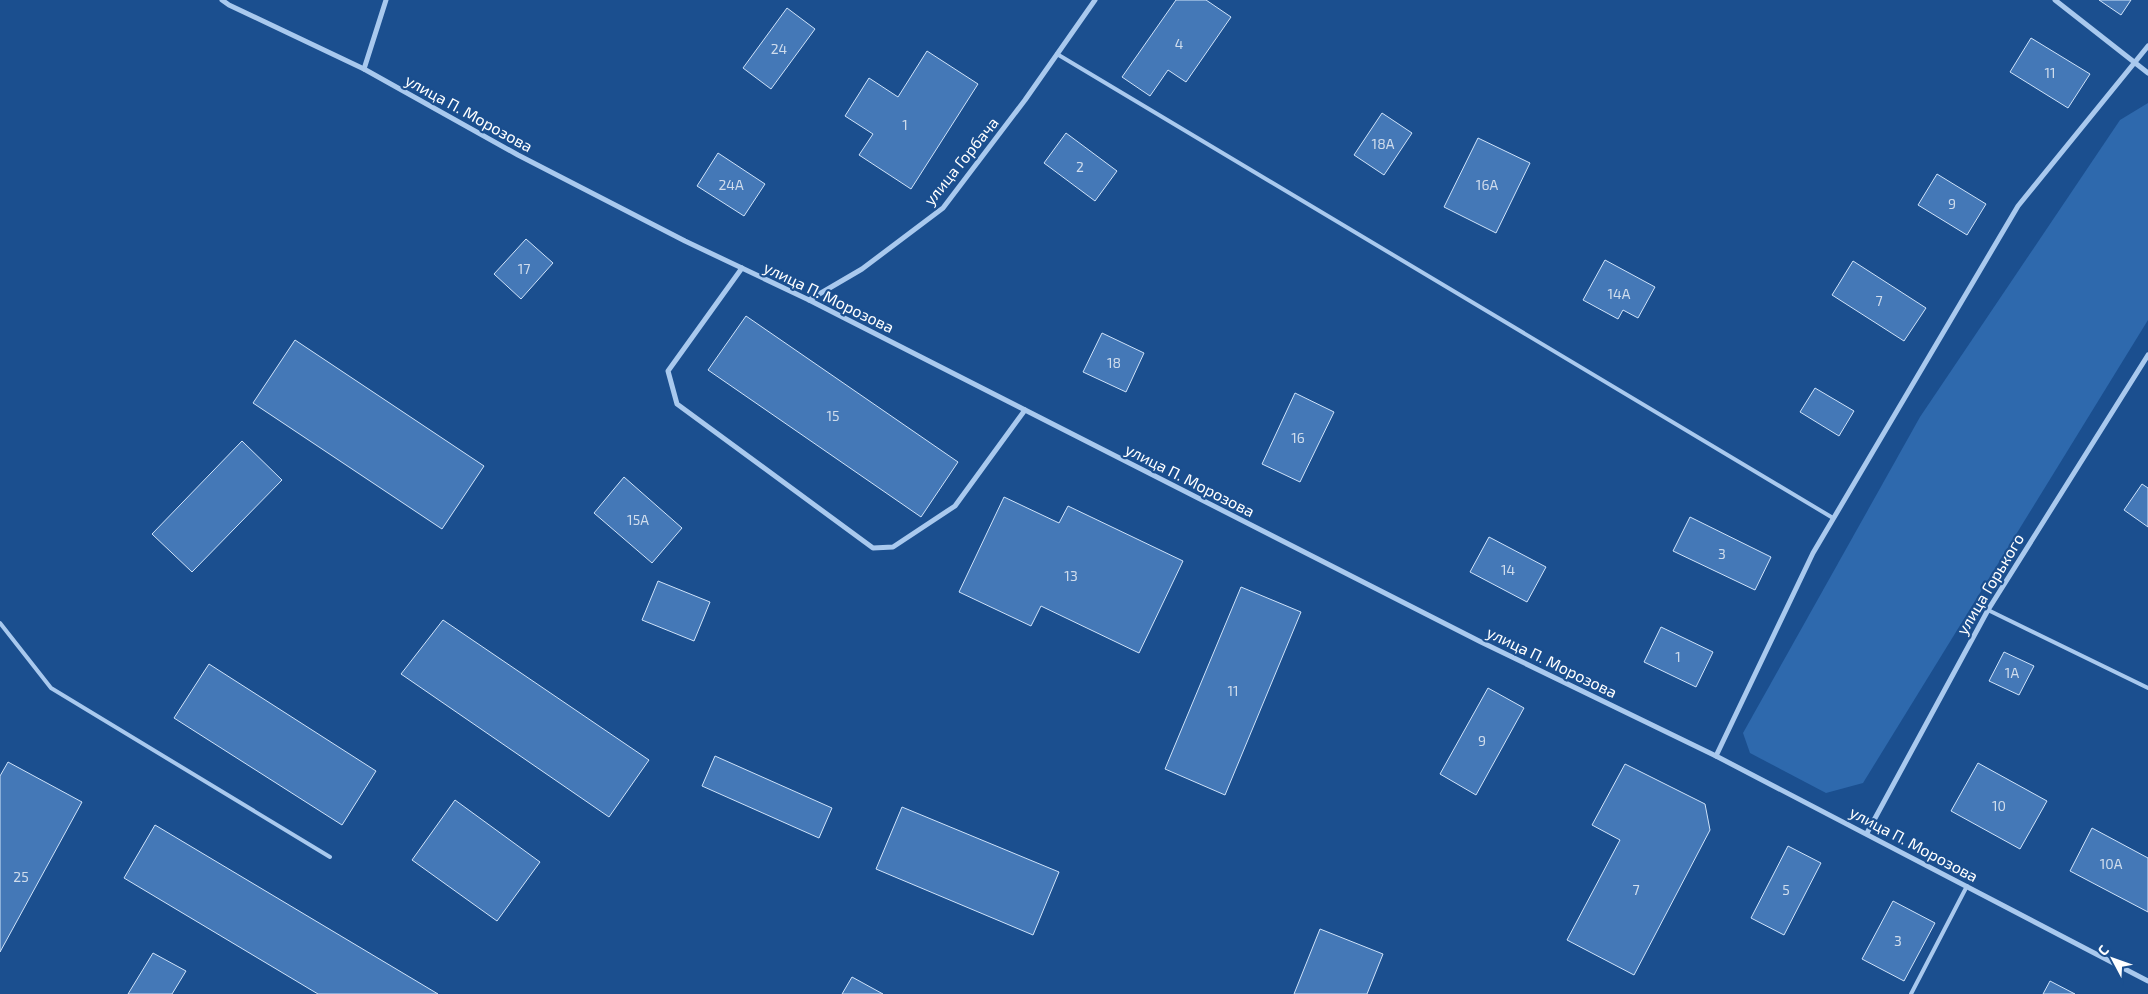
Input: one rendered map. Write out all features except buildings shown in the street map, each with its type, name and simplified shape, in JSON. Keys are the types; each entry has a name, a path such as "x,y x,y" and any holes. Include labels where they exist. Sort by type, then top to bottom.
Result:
{"street":[{"name":"улица П. Морозова","path":"222,0 364,70 518,155 742,268 810,300 1473,638 1716,756 2148,981"},
{"path":"364,70 386,0"},
{"name":"улица Горбача","path":"810,300 862,269 943,208 1025,100 1095,0"},
{"path":"2055,0 2134,64 2148,73"},
{"path":"1716,756 1813,553 2018,206 2148,46"},
{"path":"742,268 668,371 677,404 873,548 893,547 955,506 1025,410"},
{"name":"улица Горького","path":"1867,833 1988,610 2148,356"}],"lane":[{"path":"1057,54 1833,518"},
{"path":"1988,610 2148,688"},
{"path":"0,623 51,688 330,857"},
{"path":"1910,994 1967,886"}],"shaded area":[{"path":"2148,103 2148,320 1863,783 1826,793 1750,753 1743,733 1920,417 2120,120"}]}
